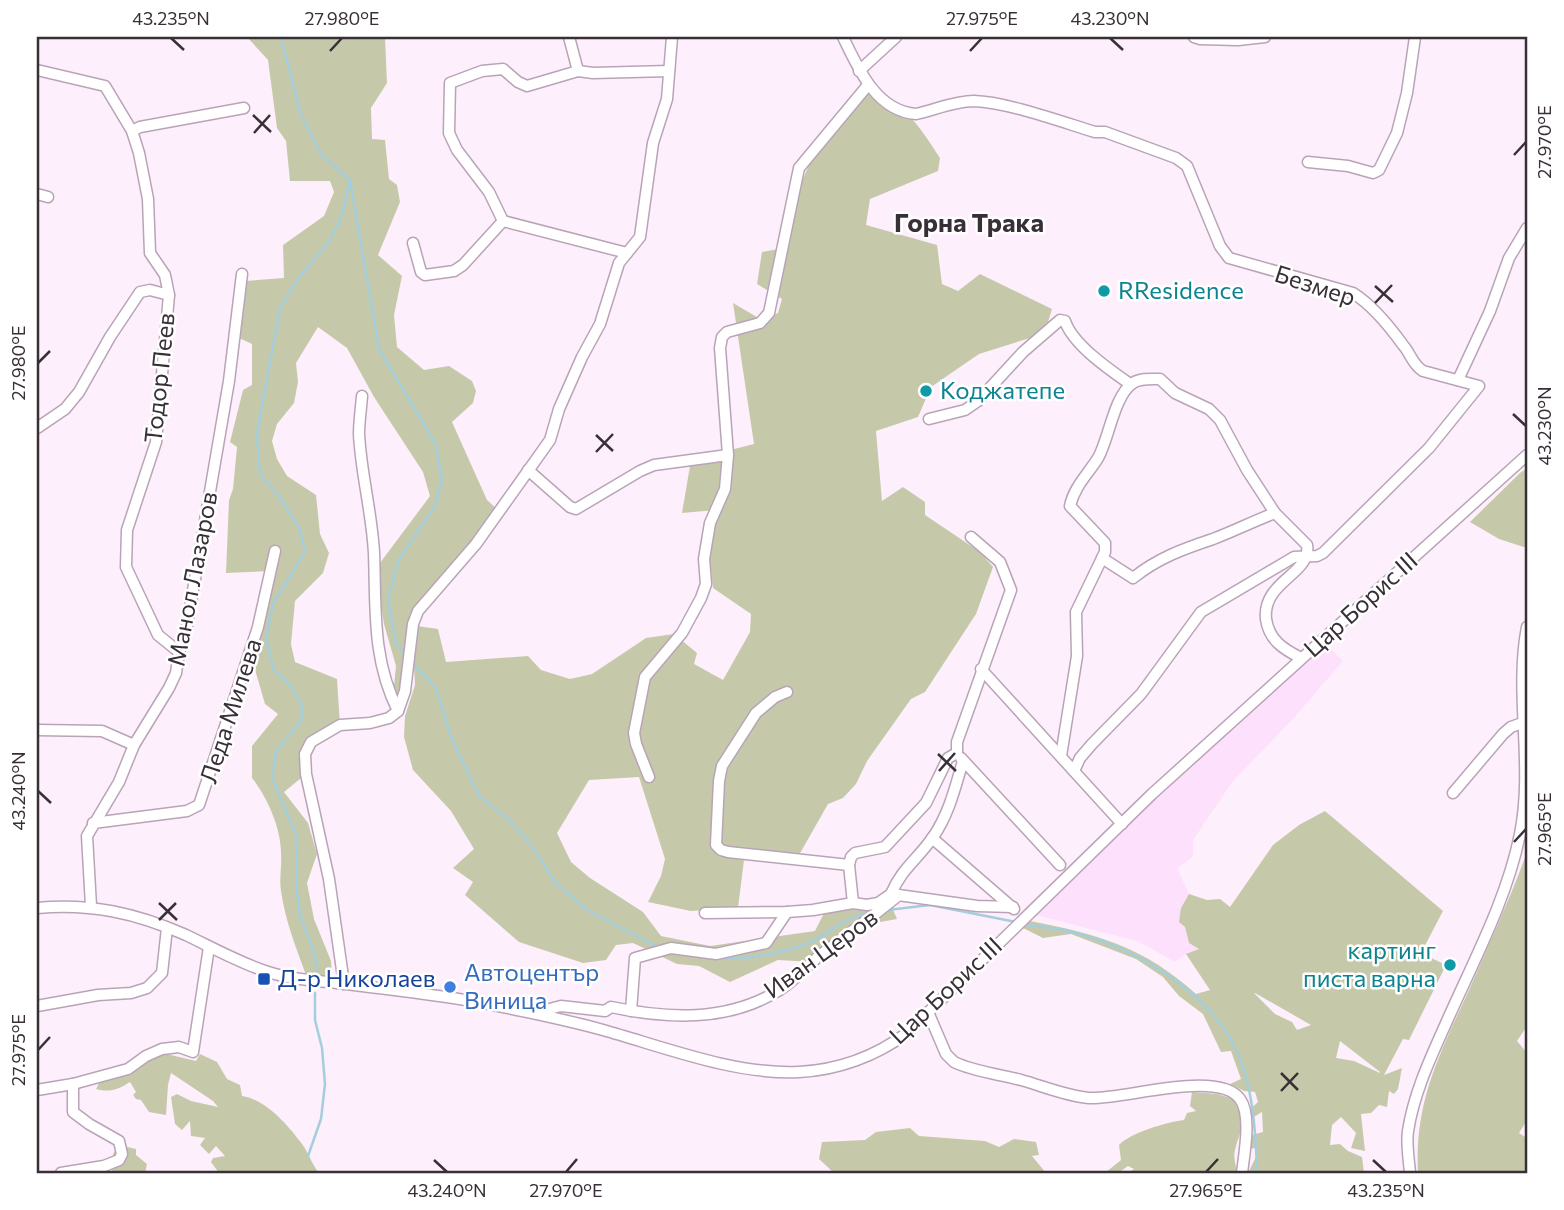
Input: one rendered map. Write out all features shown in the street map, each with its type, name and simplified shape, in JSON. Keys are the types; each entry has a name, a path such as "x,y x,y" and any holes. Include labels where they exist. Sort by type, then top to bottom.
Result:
{"street":[{"path":"569,37 578,71"},
{"path":"344,984 329,879 306,774 305,754 311,742 340,725 389,718 398,711 405,691 413,624 418,611 476,544 550,440 559,409 600,324 619,264 640,237 653,143 667,99 672,37"},
{"path":"649,777 634,733 645,677 682,633 701,598 706,584 705,559 710,523 725,489 728,455 720,348 722,337 727,332 760,323 769,313 799,168 868,85 844,37"},
{"path":"859,71 896,37"},
{"path":"1194,37 1200,40 1238,40 1265,37"},
{"path":"1308,162 1348,166 1373,173 1379,170 1397,133 1407,93 1415,37"},
{"path":"503,222 489,192 457,150 449,133 450,83 482,71 503,69 527,86 578,71 669,71"},
{"name":"Тодор Пеев","path":"37,70 105,86 132,131 139,153 148,199 150,253 166,275 169,295 156,442 127,530 126,567 158,635 179,652"},
{"name":"Безмер","path":"868,85 885,100 912,114 968,102 1004,106 1105,132 1176,158 1187,166 1220,246 1229,258 1353,293 1403,345 1416,367 1458,380"},
{"path":"132,131 140,127 244,108"},
{"path":"413,243 422,274 443,274 463,265 503,222"},
{"path":"503,222 628,253"},
{"path":"1074,771 1080,758 1092,744 1141,694 1201,612 1294,557 1306,558 1324,553 1446,429 1479,386 1458,380 1490,312 1509,258 1527,228"},
{"name":"Манол Лазаров","path":"91,906 88,835 119,782 134,744 169,688 176,673 179,652 185,637 229,381 242,274"},
{"path":"37,428 65,409 79,391 140,292 150,289 169,295"},
{"path":"929,419 965,410 978,401 1023,352 1060,320 1065,321 1070,333 1104,366 1130,384"},
{"path":"1061,756 1077,656 1076,612 1105,552 1105,543 1070,506 1079,484 1099,456 1121,400 1130,384 1137,380 1160,379 1175,393 1209,409 1220,420 1247,470 1275,513 1307,545 1306,558 1268,598 1266,612 1267,629 1271,636 1282,648 1301,659"},
{"path":"362,397 360,440 374,552 376,638 387,690 398,711"},
{"path":"528,470 570,507 576,509 639,471 654,465 728,455"},
{"name":"Цар Борис III","path":"37,908 91,906 143,919 267,972 302,981 344,984 481,1003 599,1029 760,1070 799,1072 837,1067 887,1048 907,1033 1122,824 1527,455"},
{"path":"1102,558 1133,578 1177,550 1275,513"},
{"path":"895,894 899,876 932,838 947,814 960,757 957,742 1011,590 1000,562 971,537"},
{"name":"Леда Милева","path":"93,823 187,811 199,805 258,627 275,551"},
{"path":"1410,1173 1408,1134 1415,1100 1427,1065 1501,899 1524,833 1524,658 1527,627"},
{"path":"981,669 1122,824"},
{"path":"787,692 775,697 756,713 722,766 716,845 728,852 849,865"},
{"path":"1453,793 1503,734 1511,727 1525,722"},
{"path":"37,730 102,732 134,744"},
{"path":"960,757 1060,865"},
{"path":"853,903 849,865 855,853 885,847 926,803 948,758 960,757"},
{"path":"932,838 1024,918"},
{"path":"705,913 787,912 853,903 878,904 895,894 978,906 1013,907"},
{"name":"Иван Церов","path":"533,1014 561,1006 605,1011 611,1007 650,1015 701,1016 746,1006 779,991 895,894"},
{"path":"631,1011 635,958 666,949 716,954 766,943 787,912"},
{"path":"37,1006 131,993 147,988 162,973 167,928"},
{"path":"37,1090 73,1084 128,1069 162,1049 179,1047 193,1052 209,947"},
{"path":"928,1012 946,1054 954,1062 1079,1097 1101,1098 1186,1087 1226,1089 1241,1100 1245,1110 1246,1144 1242,1173"},
{"path":"61,1173 104,1166 119,1160 122,1154 119,1141 73,1112 73,1084"}],"shaded area":[{"path":"1325,643 1343,661 1292,720 1233,781 1193,840 1193,857 1177,868 1189,894 1181,908 1189,943 1199,949 1175,962 1137,941 1036,915 1220,738"}],"green space":[{"path":"247,37 385,37 387,83 371,108 372,139 385,140 389,179 397,185 400,202 378,255 402,276 394,315 397,347 424,370 449,366 472,381 476,391 473,403 452,422 487,500 498,510 418,611 402,704 393,695 396,666 384,624 379,592 380,563 430,496 423,472 374,397 347,348 318,327 296,363 298,382 294,403 277,424 272,441 277,459 287,476 316,495 320,534 329,553 323,573 295,601 291,644 295,662 337,679 340,725 311,742 306,774 284,792 308,823 317,854 307,883 314,919 331,961 332,977 306,975 283,902 279,833 268,803 252,778 252,746 278,714 265,704 249,649 270,571 226,573 229,500 233,489 237,447 230,442 243,390 252,385 252,344 239,338 246,281 284,278 283,245 324,216 334,192 330,181 290,181 286,141 277,128 268,60"},
{"path":"863,88 888,98 899,106 917,125 940,158 938,171 870,199 866,225 937,245 942,284 958,291 980,274 1052,309 1048,322 1033,337 979,354 931,387 918,417 876,431 882,501 903,487 925,502 925,515 980,552 993,567 976,614 925,692 911,699 867,761 856,784 843,798 828,804 799,855 745,852 738,908 691,911 648,902 661,876 665,859 639,777 589,780 557,833 571,862 590,878 643,912 661,936 710,946 815,931 827,907 889,900 897,919 869,924 813,962 778,960 730,982 699,966 677,964 633,943 616,945 606,960 583,963 519,942 465,895 473,882 453,868 474,849 451,811 413,770 404,737 405,716 415,685 413,647 417,626 438,629 446,662 528,656 541,670 570,679 592,674 646,638 674,634 697,653 694,664 723,680 750,632 751,614 713,588 710,559 716,510 682,513 691,460 754,444 733,303 762,320 778,313 782,299 757,284 762,252 784,248 793,201 818,145"},
{"path":"1527,469 1527,548 1499,539 1470,522"},
{"path":"1325,811 1443,911 1421,953 1446,965 1409,1040 1403,1039 1384,1075 1402,1068 1398,1089 1394,1094 1389,1091 1387,1107 1379,1105 1371,1113 1361,1114 1365,1151 1351,1148 1356,1133 1341,1117 1332,1125 1330,1145 1340,1144 1362,1157 1364,1173 1248,1173 1257,1155 1255,1148 1249,1149 1251,1135 1263,1132 1262,1112 1252,1118 1248,1111 1258,1102 1255,1092 1244,1091 1230,1084 1241,1079 1231,1051 1221,1052 1203,1014 1179,996 1163,977 1136,959 1071,934 1043,938 1023,928 1030,921 1099,937 1158,965 1196,994 1210,990 1186,954 1199,949 1189,943 1185,927 1179,922 1181,908 1189,894 1207,900 1220,899 1230,907 1273,845 1299,825","holes":["1255,993 1311,1025 1297,1030 1292,1022 1275,1014","1340,1041 1380,1072 1380,1073 1354,1061 1336,1058"]},
{"path":"1527,852 1527,1026 1517,1041 1527,1053 1527,1120 1519,1133 1527,1138 1527,1173 1418,1173 1420,1123 1431,1078"},
{"path":"162,1053 196,1061 200,1054 217,1062 227,1079 240,1085 242,1096 259,1102 283,1121 319,1173 219,1173 211,1162 213,1158 225,1156 216,1146 209,1154 200,1145 205,1138 191,1136 190,1121 182,1130 175,1124 171,1097 177,1094 191,1101 218,1107 171,1073 166,1115 149,1112 141,1100 133,1095 136,1092 130,1082 114,1090 96,1089 100,1081 126,1076"},
{"path":"1192,1092 1218,1094 1233,1099 1242,1120 1234,1153 1237,1173 1128,1173 1134,1169 1128,1166 1118,1173 1105,1173 1121,1160 1119,1145 1131,1136 1184,1120 1187,1113 1196,1111 1190,1106"},
{"path":"910,1128 919,1136 985,1141 999,1147 1014,1139 1036,1142 1039,1155 1032,1156 1046,1173 834,1173 819,1159 822,1142 865,1140 876,1132"},
{"path":"119,1145 136,1149 136,1155 147,1164 145,1173 112,1173 113,1154"}],"waterway":[{"path":"281,37 301,115 321,154 350,180 342,215 330,240 295,283 280,309 257,433 260,474 278,495 300,529 305,551 273,604 266,639 274,670 291,686 302,705 301,721 276,751 272,777 297,838 296,883 300,915 314,952 317,971"},
{"path":"350,180 379,349 436,445 442,480 435,506 398,561 388,600 396,644 406,655"},
{"path":"412,662 436,688 451,737 479,796 508,819 532,846 554,881 587,910 660,948"},
{"path":"888,910 930,905 1016,922"},
{"path":"715,958 748,957 796,947 852,918 870,913"},
{"path":"1022,924 1064,930 1089,937 1139,957 1163,971 1205,1006 1222,1026 1235,1048 1246,1077 1254,1126 1257,1173"},
{"path":"308,1156 321,1119 325,1084 322,1048 315,1020 315,993"}],"place":[{"name":"RResidence","path":"1104,291"},
{"name":"Коджатепе","path":"926,391"},
{"name":"картинг писта варна","path":"1450,965"},
{"name":"Д-р Николаев","path":"264,979"},
{"name":"Автоцентър Виница","path":"450,987"}],"district":[{"name":"Горна Трака","path":"969,223"}]}
